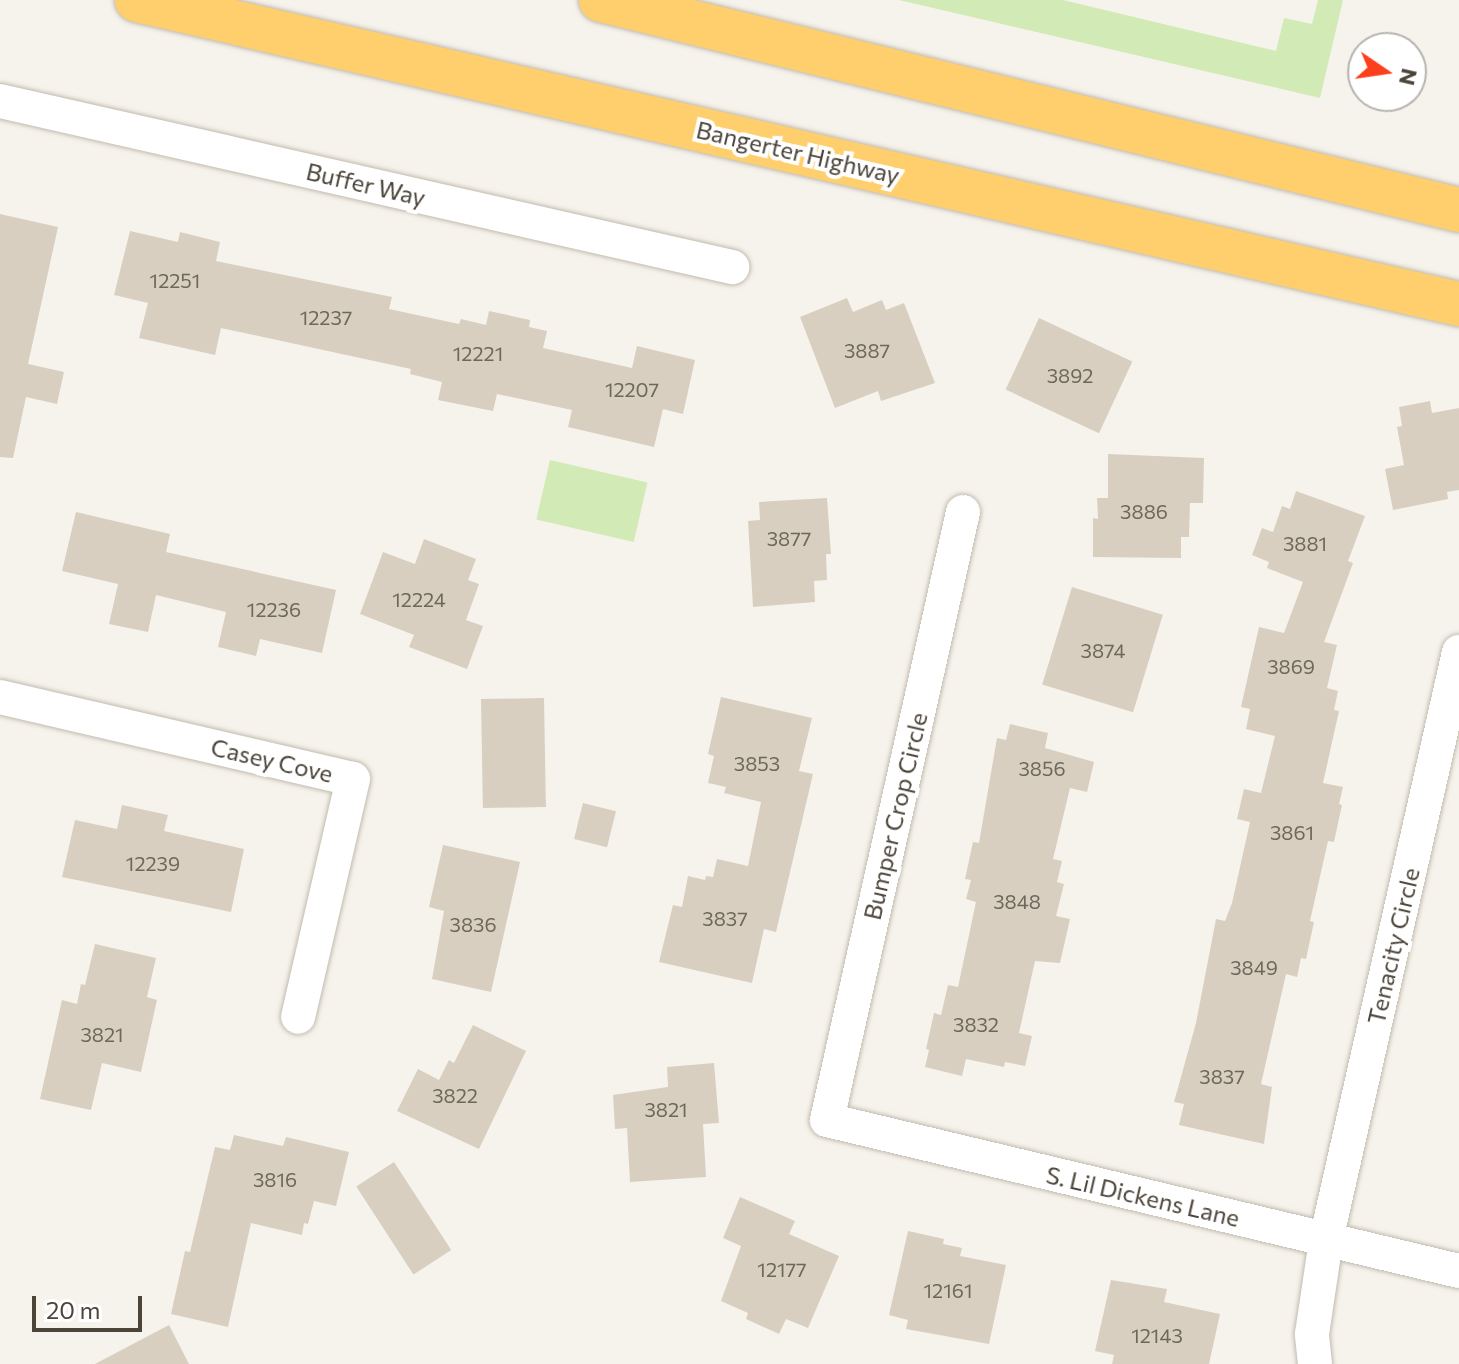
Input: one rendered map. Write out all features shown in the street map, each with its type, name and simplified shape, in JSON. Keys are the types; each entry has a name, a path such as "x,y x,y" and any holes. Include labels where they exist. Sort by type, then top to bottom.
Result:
{"highway":[{"name":"Bangerter Highway","path":"137,0 1459,304"},
{"path":"601,0 1459,210"}],"street":[{"name":"Buffer Way","path":"0,101 732,267"},
{"name":"Bumper Crop Circle","path":"827,1120 963,512"},
{"name":"Tenacity Circle","path":"1315,1364 1312,1334 1326,1240 1459,652"},
{"name":"Casey Cove","path":"0,697 353,779 298,1017"},
{"name":"S. Lil Dickens Lane","path":"827,1120 1459,1271"}],"green space":[{"path":"899,0 1063,0 1276,51 1284,18 1312,24 1318,0 1343,0 1320,98"},
{"path":"550,460 647,482 634,542 536,519"}],"building":[{"path":"0,214 58,227 28,364 64,372 57,404 26,397 13,458 0,457"},
{"path":"130,231 178,242 180,232 220,242 216,261 392,297 389,309 459,324 461,319 486,325 489,311 530,320 529,327 547,331 543,348 632,368 637,346 695,360 683,414 663,409 654,447 568,427 572,410 497,394 493,411 438,400 442,382 410,374 411,369 221,328 215,355 139,338 148,303 114,295"},
{"path":"847,298 853,312 882,300 886,310 904,303 935,383 881,401 878,391 835,408 800,317"},
{"path":"1039,318 1132,362 1099,433 1006,390"},
{"path":"1430,401 1432,413 1459,408 1459,490 1447,492 1448,499 1393,510 1385,469 1404,465 1397,427 1402,426 1399,407"},
{"path":"1108,454 1204,458 1203,503 1190,503 1189,537 1181,537 1181,558 1093,557 1093,518 1098,519 1097,498 1108,498"},
{"path":"1296,491 1365,516 1348,561 1353,563 1324,642 1337,645 1327,688 1338,691 1334,710 1339,711 1323,783 1343,787 1339,804 1342,805 1334,842 1328,841 1310,921 1314,922 1306,959 1301,958 1297,977 1286,974 1261,1084 1272,1087 1264,1144 1179,1125 1184,1104 1174,1102 1196,1023 1216,919 1225,921 1232,903 1250,822 1237,819 1244,789 1261,793 1275,736 1246,729 1250,709 1241,707 1259,627 1284,633 1303,582 1267,568 1269,562 1252,555 1262,528 1273,532 1282,506 1290,509"},
{"path":"827,498 831,554 826,554 827,580 814,581 815,602 753,607 748,521 760,520 759,502"},
{"path":"76,512 170,534 166,552 336,590 322,653 260,639 256,656 218,647 226,612 156,595 148,632 109,624 118,584 62,571"},
{"path":"424,539 476,559 468,580 479,584 466,620 483,626 467,669 409,647 414,635 360,614 383,552 415,564"},
{"path":"1072,587 1163,615 1133,712 1042,685"},
{"path":"721,697 812,718 799,771 813,774 776,932 764,929 752,983 659,962 673,905 682,907 688,876 705,880 706,876 713,877 717,859 748,866 761,802 724,793 726,787 708,783 714,756 708,754"},
{"path":"544,698 546,807 483,808 481,699"},
{"path":"1010,724 1048,733 1045,748 1094,762 1087,792 1070,788 1053,859 1062,861 1057,882 1064,884 1056,916 1070,919 1060,963 1035,961 1019,1033 1032,1036 1025,1066 1005,1062 1004,1067 966,1059 962,1076 925,1067 929,1050 926,1049 934,1013 941,1015 948,985 958,987 976,902 966,899 971,880 965,879 973,842 979,843 997,738 1006,740"},
{"path":"583,803 616,811 607,847 574,839"},
{"path":"122,805 168,815 164,831 244,849 231,912 62,877 75,820 117,829"},
{"path":"443,845 520,862 491,992 432,979 444,911 429,907"},
{"path":"95,944 156,958 147,997 157,1000 141,1072 102,1063 91,1110 40,1099 62,1000 77,1004"},
{"path":"473,1025 526,1051 479,1149 397,1111 418,1069 439,1080 449,1060 454,1063"},
{"path":"714,1063 719,1123 703,1124 706,1177 630,1182 627,1128 615,1129 613,1095 668,1087 667,1067"},
{"path":"234,1135 283,1146 286,1137 349,1152 336,1206 314,1201 302,1235 251,1223 228,1327 171,1314 185,1251 190,1252 215,1147 230,1150"},
{"path":"394,1162 451,1250 413,1275 356,1187"},
{"path":"740,1197 795,1221 789,1234 839,1256 808,1328 786,1319 779,1334 746,1319 748,1313 721,1301 741,1246 723,1238"},
{"path":"908,1231 944,1239 943,1244 962,1248 960,1256 1006,1265 989,1344 906,1329 908,1320 889,1315"},
{"path":"1111,1280 1167,1289 1164,1302 1220,1314 1209,1364 1112,1364 1114,1355 1095,1351"},
{"path":"169,1325 189,1364 95,1364"}]}
